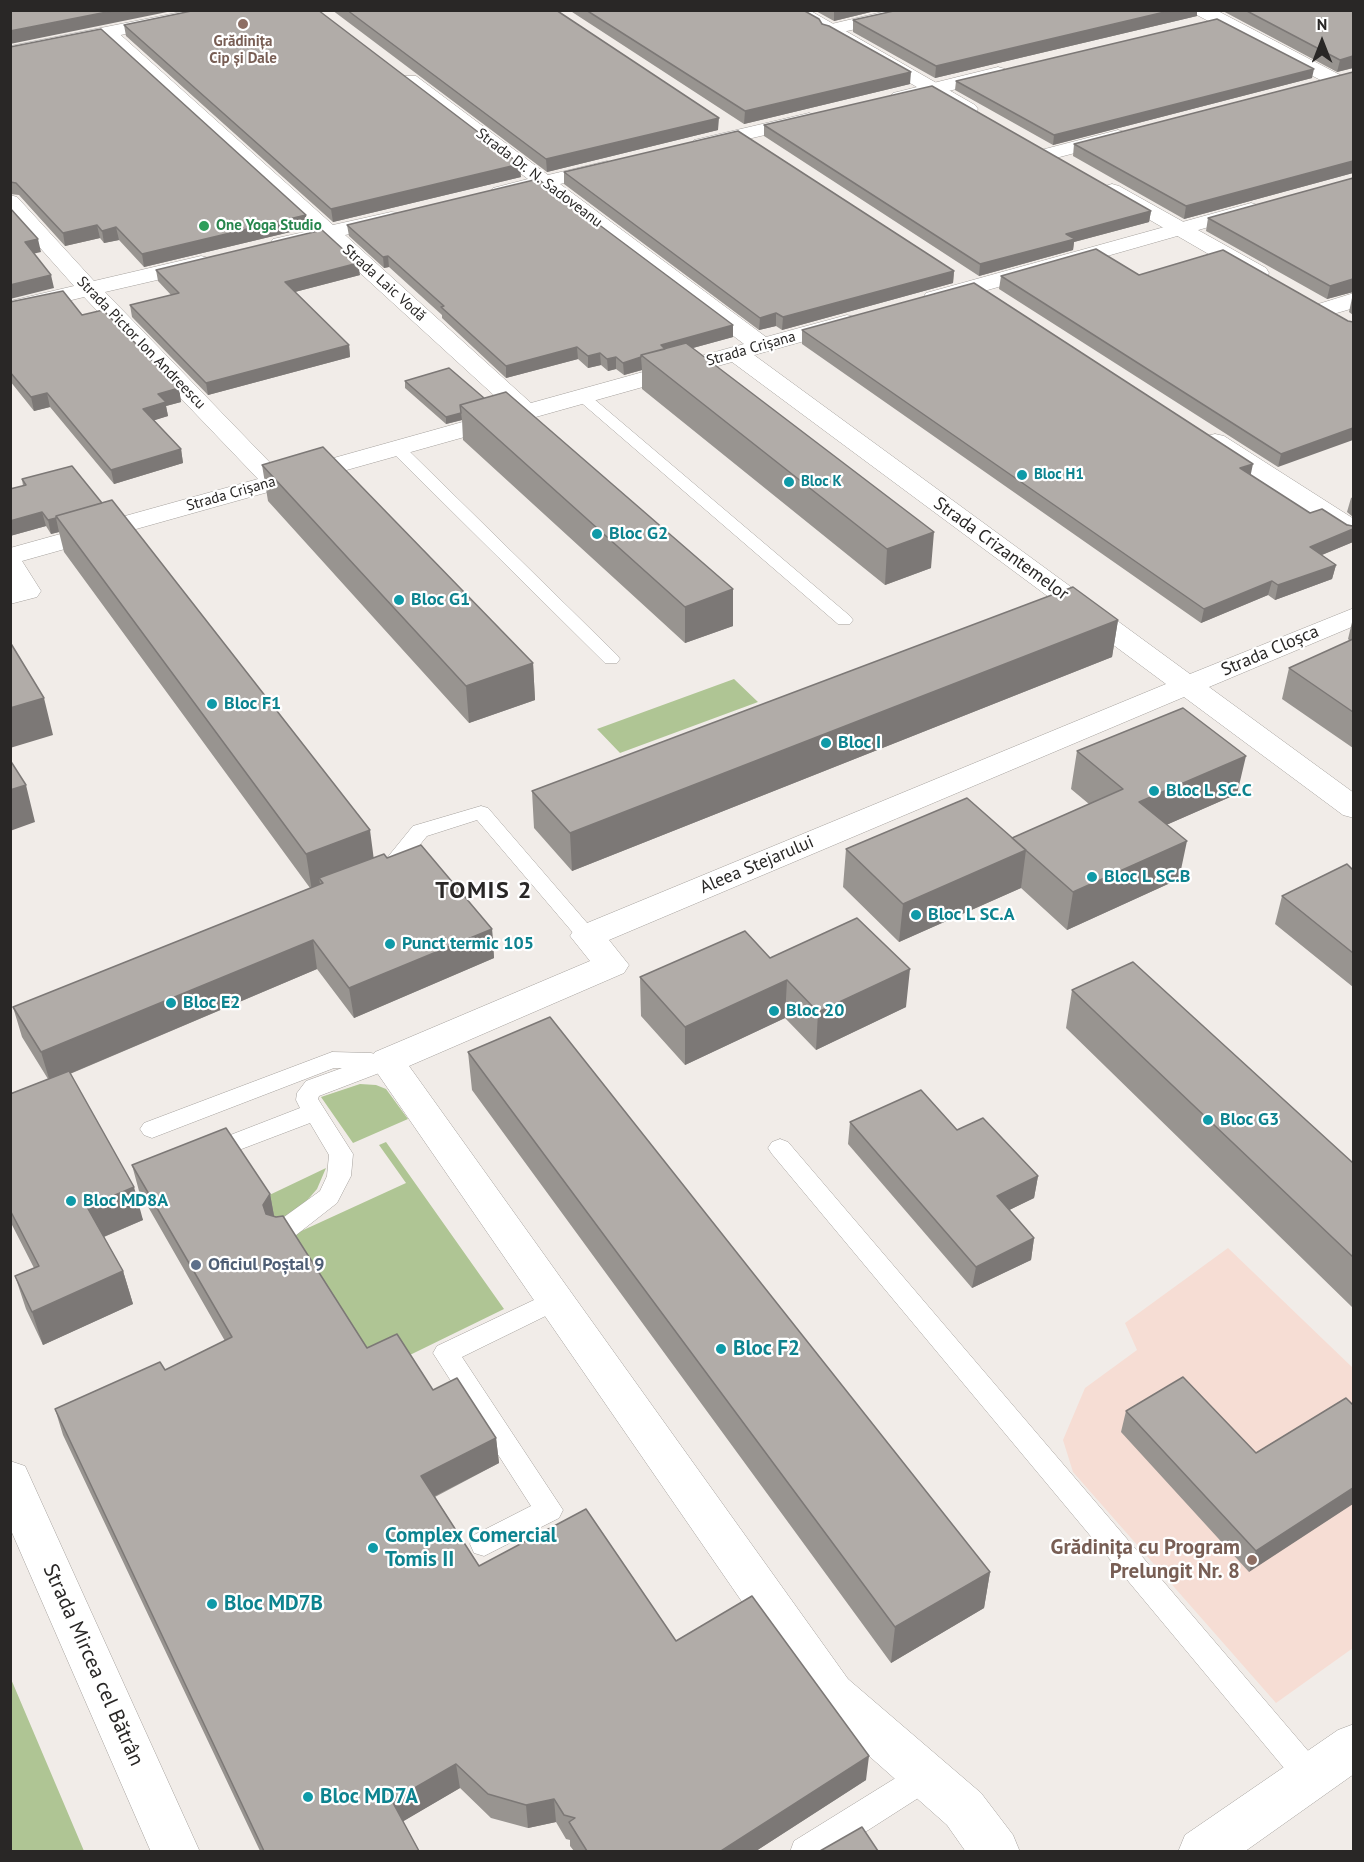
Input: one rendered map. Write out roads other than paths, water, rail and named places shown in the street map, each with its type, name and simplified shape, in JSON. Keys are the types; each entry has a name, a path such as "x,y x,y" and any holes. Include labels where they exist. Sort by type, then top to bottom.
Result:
{"street":[{"path":"10,52 221,10"},
{"path":"795,10 986,118"},
{"path":"829,30 917,10"},
{"path":"1198,18 1218,19 1344,77"},
{"name":"Strada Laic Vodă","path":"108,33 527,412"},
{"name":"Strada Dr. N. Sadoveanu","path":"392,68 762,346"},
{"path":"878,102 1013,69"},
{"path":"1312,86 1344,77"},
{"path":"676,150 833,113"},
{"path":"714,116 772,153"},
{"path":"1048,154 1140,130"},
{"path":"1027,142 1076,170"},
{"path":"476,198 621,163"},
{"path":"1095,181 1272,281"},
{"name":"Strada Pictor Ion Andreescu","path":"10,201 89,289 274,482"},
{"path":"909,305 1267,204"},
{"path":"260,249 408,214"},
{"path":"10,308 226,257"},
{"path":"1302,298 1343,321"},
{"path":"1323,309 1353,300"},
{"name":"Strada Crișana","path":"10,556 864,317"},
{"name":"Strada Crizantemelor","path":"735,353 1353,808"},
{"path":"1195,428 1353,531"},
{"path":"10,564 27,591 10,596"},
{"name":"Strada Cloșca","path":"1187,686 1353,616"},
{"name":"Aleea Stejarului","path":"587,936 1187,686"},
{"path":"587,936 612,965 387,1061 832,1694 964,1809 996,1851"},
{"name":"Strada Mircea cel Bătrân","path":"10,1479 176,1851"},
{"path":"1202,1851 1353,1746"}],"lane":[{"path":"582,396 844,620"},
{"path":"397,448 611,660"},
{"path":"362,883 384,875 420,831 481,812 587,936"},
{"path":"152,1130 332,1060 387,1061"},
{"path":"282,1232 329,1197 339,1176 341,1154 307,1100 308,1093 314,1087 387,1061"},
{"path":"194,1157 314,1112"},
{"path":"780,1148 1310,1776"},
{"path":"484,1544 549,1510 446,1353 555,1300"},
{"path":"805,1851 926,1776"}],"place":[{"name":"Grădinița Cip și Dale","path":"243,24"},
{"name":"One Yoga Studio","path":"204,226"},
{"name":"Bloc H1","path":"1022,475"},
{"name":"Bloc K","path":"789,482"},
{"name":"Bloc G2","path":"597,534"},
{"name":"Bloc G1","path":"399,600"},
{"name":"Bloc F1","path":"212,704"},
{"name":"Bloc I","path":"826,743"},
{"name":"Bloc L SC.C","path":"1154,791"},
{"name":"Bloc L SC.B","path":"1092,877"},
{"name":"Bloc L SC.A","path":"916,915"},
{"name":"Punct termic 105","path":"390,944"},
{"name":"Bloc E2","path":"171,1003"},
{"name":"Bloc 20","path":"774,1011"},
{"name":"Bloc G3","path":"1208,1120"},
{"name":"Bloc MD8A","path":"71,1201"},
{"name":"Oficiul Poștal 9","path":"196,1265"},
{"name":"Bloc F2","path":"721,1349"},
{"name":"Complex Comercial Tomis II","path":"373,1548"},
{"name":"Grădinița cu Program Prelungit Nr. 8","path":"1252,1560"},
{"name":"Bloc MD7B","path":"212,1604"},
{"name":"Bloc MD7A","path":"308,1797"}],"district":[{"name":"TOMIS 2","path":"484,891"}]}
